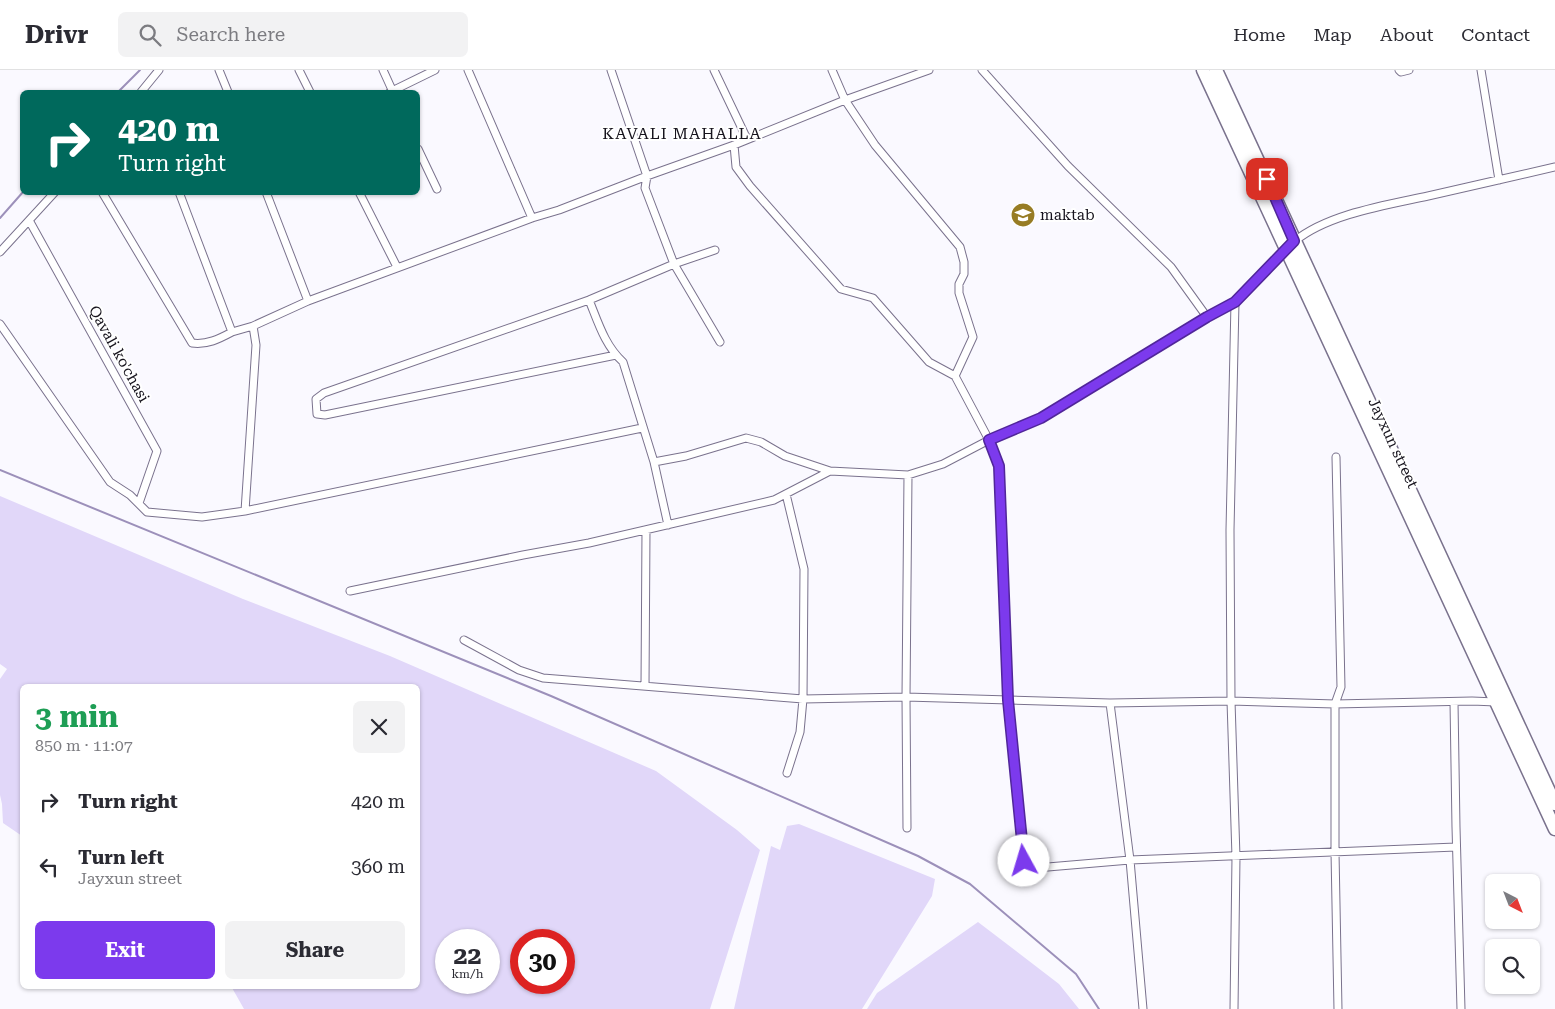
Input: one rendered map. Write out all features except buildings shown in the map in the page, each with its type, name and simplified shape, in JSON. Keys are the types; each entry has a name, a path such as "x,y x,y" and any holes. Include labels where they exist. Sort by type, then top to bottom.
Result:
{"highway":[{"name":"Jayxun street","path":"1204,70 1291,245 1555,804"},
{"name":"Jayxun street","path":"1216,70 1291,245 1555,829"}],"street":[{"path":"143,90 159,70"},
{"path":"219,70 227,90"},
{"path":"299,70 309,90"},
{"path":"383,70 391,90"},
{"path":"396,90 435,70"},
{"path":"468,70 532,218"},
{"path":"611,70 646,176 645,188 674,264 720,342"},
{"path":"714,70 747,139"},
{"path":"832,70 845,100 875,144 960,247 964,262 964,274 959,284 959,294 973,338 955,376"},
{"path":"104,195 192,342 199,344 214,341 232,332 253,326 308,301 397,267 559,210 646,176 734,145 845,100 930,70"},
{"path":"982,70 1068,166 1171,266 1207,317"},
{"path":"1400,70 1401,72 1409,70"},
{"path":"1481,70 1499,180"},
{"path":"734,145 736,167 750,186 841,289 873,298 929,362 955,376 989,440 999,466 1008,700 1024,861 1029,867 1130,860 1456,847"},
{"path":"420,153 436,189"},
{"path":"654,462 686,456 746,438 761,442 785,456 830,471 908,475 943,464 989,440 1041,418 1235,302 1303,234 1327,223 1370,209 1555,167"},
{"path":"0,252 30,222 52,195"},
{"path":"179,195 232,332"},
{"path":"267,195 308,301"},
{"path":"361,195 397,267"},
{"name":"Qavali ko'chasi","path":"30,222 157,451 139,502"},
{"path":"616,356 325,415 317,414 316,399 324,393 589,300 674,264 715,250"},
{"path":"589,300 602,334 616,356 623,362 654,462 668,525"},
{"path":"1234,1009 1236,856 1231,701 1230,530 1235,302"},
{"path":"0,324 110,482 139,502 147,512 202,517 245,510 642,428"},
{"path":"245,510 256,345 253,326"},
{"path":"1336,457 1341,687 1335,704 1338,1009"},
{"path":"350,591 646,530 774,500 830,471"},
{"path":"906,828 908,475"},
{"path":"786,494 804,569 803,700 800,732 787,773"},
{"path":"645,686 646,530"},
{"path":"464,640 519,670 543,678 803,700 906,697 1110,702 1231,701 1335,704 1496,702"},
{"path":"1110,702 1130,860 1143,1009"},
{"path":"1454,702 1461,1009"}],"shaded area":[{"path":"0,496 243,599 390,656 656,771 737,830 760,850 710,1009 244,1009 233,989 420,989 420,684 20,684 20,835 3,823 0,795 0,679 7,669 0,664"},
{"path":"799,824 935,879 932,896 862,1009 734,1009 771,846 780,850 787,826"},
{"path":"978,922 1059,984 1079,1009 867,1009 877,993"}],"waterway":[{"path":"120,90 140,70"},
{"path":"0,218 20,195"},
{"path":"0,470 551,696 918,856 970,884 1076,974 1099,1009"}],"place":[{"name":"maktab","path":"1023,215"}],"district":[{"name":"KAVALI MAHALLA","path":"682,133"}],"route":[{"path":"1024,861 1008,700 999,466 989,440 1041,418 1235,302 1294,241 1267,179"}]}
